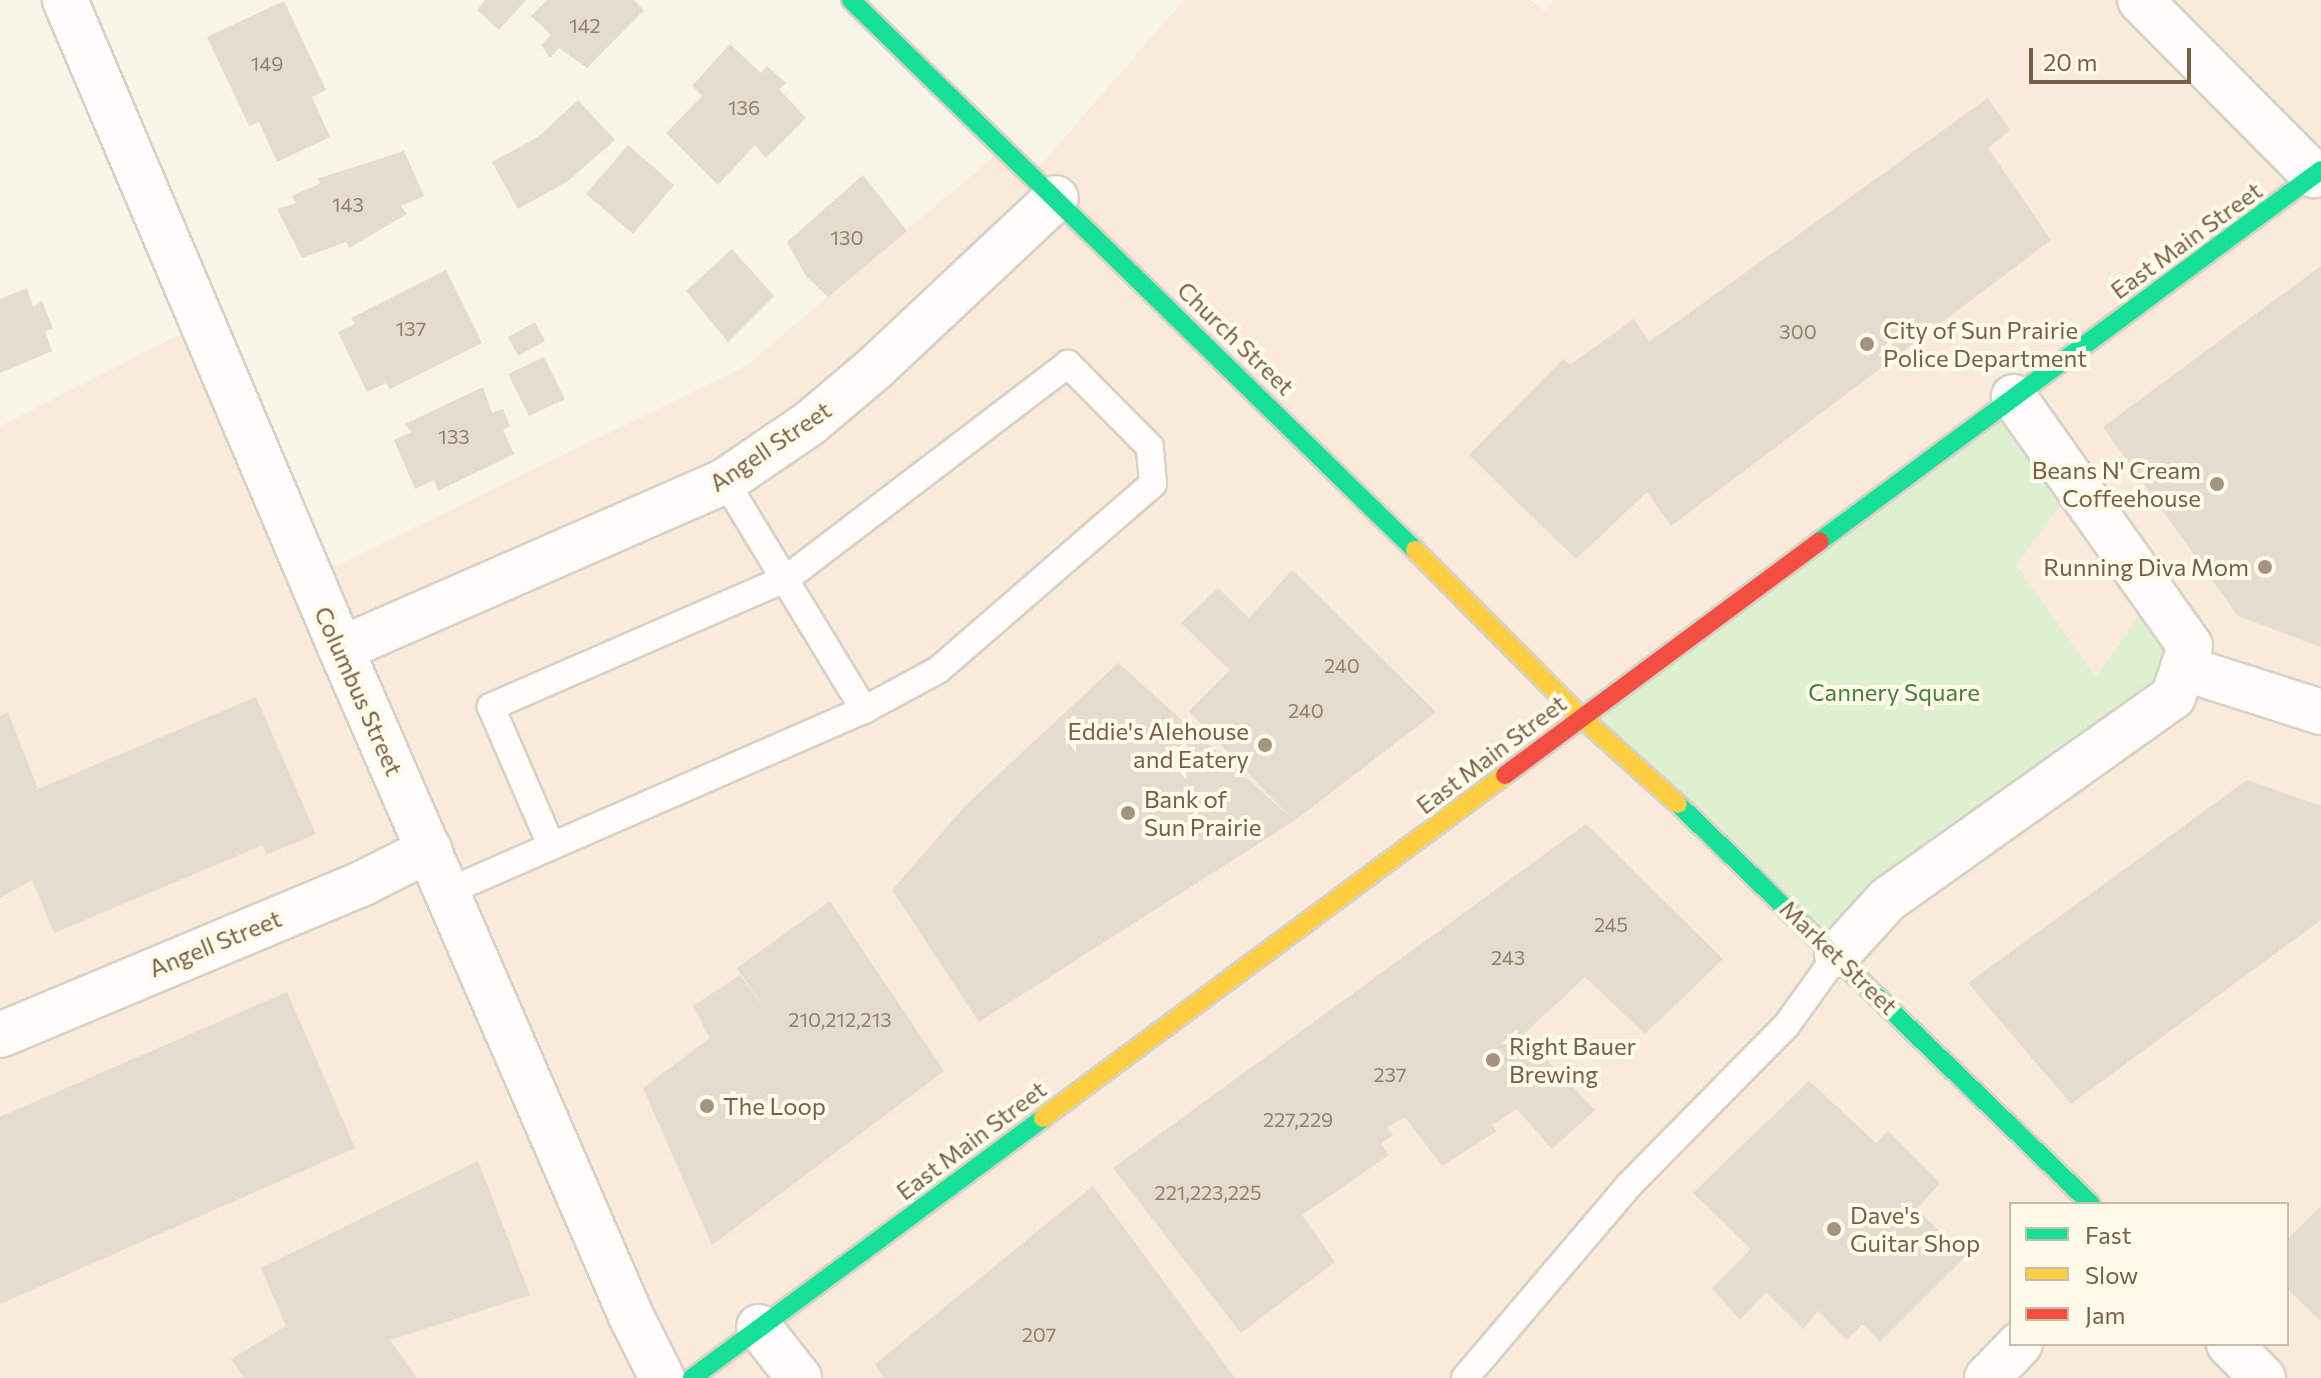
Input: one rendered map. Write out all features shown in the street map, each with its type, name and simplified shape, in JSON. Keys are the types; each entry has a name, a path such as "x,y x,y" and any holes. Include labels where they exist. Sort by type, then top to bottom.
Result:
{"main road":[{"name":"Church Street","path":"851,0 1581,717"},
{"name":"East Main Street","path":"692,1378 2318,173"},
{"name":"Market Street","path":"1581,717 1837,955 2089,1202"}],"street":[{"name":"Columbus Street","path":"65,0 341,649 631,1316 662,1378"},
{"path":"2140,0 2318,173"},
{"name":"Angell Street","path":"341,649 725,481 810,423 875,368 1056,198"},
{"path":"2014,397 2182,651 2321,712"},
{"path":"1837,955 1887,900 2173,697 2182,651"},
{"name":"Angell Street","path":"0,1035 365,882 429,850"},
{"path":"759,1327 799,1378"},
{"path":"1987,1378 2018,1346"},
{"path":"2231,1346 2263,1378"}],"lane":[{"path":"447,892 864,710 938,670 1153,484 1150,447 1068,364 787,578 491,707 551,845"},
{"path":"725,481 787,578 864,710"},
{"path":"1465,1378 1629,1185 1786,1026 1837,955"}],"shaded area":[{"path":"1184,0 1531,0 1544,11 1554,0 2321,0 2321,1378 0,1378 0,426 203,323 311,578 746,366 1004,148 1033,174"}],"green space":[{"name":"Cannery Square","path":"2014,397 2076,484 2016,565 2096,678 2154,594 2190,646 2173,697 1837,955 1581,717"}],"building":[{"path":"485,0 526,0 499,30 477,10"},
{"path":"547,0 634,0 644,10 587,68 559,48 550,58 541,45 551,35 531,16"},
{"path":"284,1 326,90 312,97 330,137 277,162 259,122 249,126 207,37"},
{"path":"730,44 761,73 767,66 786,83 779,89 806,118 766,158 755,145 718,185 666,133 702,96 692,86"},
{"path":"1988,98 2010,130 1988,148 2051,240 1671,526 1647,492 1576,559 1469,455 1563,359 1570,365 1634,319 1649,342"},
{"path":"578,100 615,140 568,181 518,209 492,162 538,137"},
{"path":"628,145 674,185 633,234 586,194"},
{"path":"404,151 424,196 401,206 407,214 349,248 346,242 302,258 277,209 296,203 292,196 321,183 317,179"},
{"path":"863,175 907,231 828,297 806,276 787,242"},
{"path":"732,249 774,296 728,342 686,291"},
{"path":"2321,266 2321,647 2238,616 2103,427"},
{"path":"446,270 482,343 390,389 386,383 367,392 338,332 355,324 351,318"},
{"path":"27,288 33,307 42,301 53,329 45,331 52,351 0,373 0,299"},
{"path":"535,322 545,341 518,356 508,337"},
{"path":"544,357 565,399 529,416 508,374"},
{"path":"483,387 492,413 503,409 510,426 503,430 514,454 438,491 434,480 415,489 394,440 411,432 405,424"},
{"path":"1292,570 1436,712 1294,821 979,1022 892,890 966,805 1118,663 1289,816 1189,711 1230,670 1181,623 1218,588 1249,618"},
{"path":"256,697 316,834 266,855 263,845 54,933 32,880 0,898 0,716 8,712 38,789"},
{"path":"2247,780 2321,806 2321,920 2071,1104 1968,983"},
{"path":"1586,824 1723,959 1645,1034 1585,977 1523,1035 1595,1110 1552,1149 1517,1109 1492,1125 1497,1131 1442,1166 1405,1117 1387,1127 1393,1135 1381,1144 1389,1155 1302,1215 1335,1262 1241,1333 1113,1168"},
{"path":"830,901 944,1071 712,1245 643,1088 710,1038 693,1006 740,975 766,1010 737,968"},
{"path":"287,992 355,1148 0,1304 0,1117"},
{"name":"Dave's Guitar Shop","path":"1809,1081 1876,1143 1888,1131 1940,1183 1917,1209 1965,1257 1880,1342 1863,1324 1846,1340 1818,1311 1803,1329 1766,1292 1740,1320 1712,1288 1751,1249 1693,1193"},
{"path":"478,1161 530,1295 390,1340 417,1378 244,1378 231,1359 286,1326 261,1268"},
{"path":"1093,1186 1235,1378 884,1378 875,1364"},
{"path":"2321,1206 2321,1321 2289,1290 2289,1238"}],"traffic: fast":[{"path":"851,0 1415,550"},
{"path":"1820,541 2321,170"},
{"path":"1678,804 2089,1202"},
{"path":"692,1378 1043,1118"}],"traffic: slow":[{"path":"1415,550 1581,717 1678,804"},
{"path":"1043,1118 1505,775"}],"traffic: jam":[{"path":"1505,775 1820,541"}],"place":[{"name":"City of Sun Prairie Police Department","path":"1867,344"},
{"name":"Beans N' Cream Coffeehouse","path":"2217,484"},
{"name":"Running Diva Mom","path":"2265,567"},
{"name":"Eddie's Alehouse and Eatery","path":"1265,745"},
{"name":"Bank of Sun Prairie","path":"1128,813"},
{"name":"Right Bauer Brewing","path":"1493,1060"},
{"name":"The Loop","path":"707,1106"},
{"name":"Dave's Guitar Shop","path":"1834,1229"}]}
